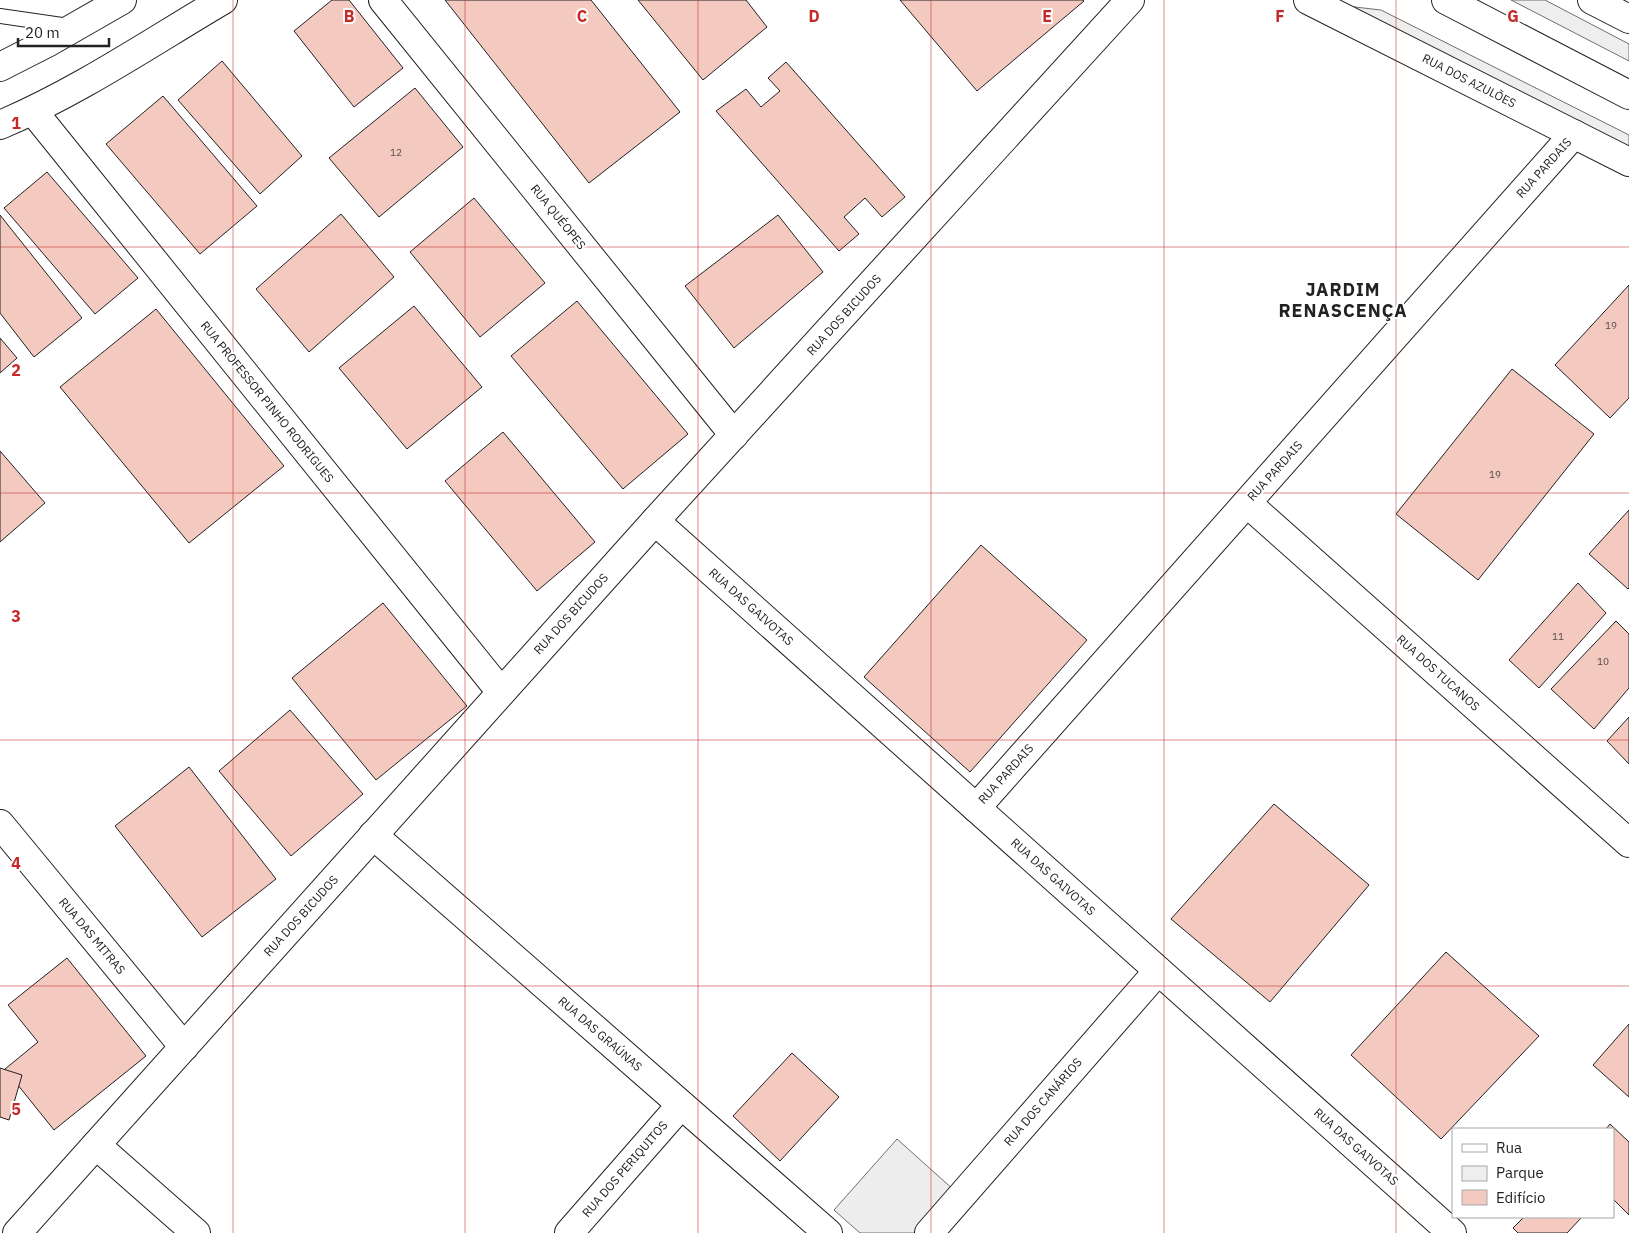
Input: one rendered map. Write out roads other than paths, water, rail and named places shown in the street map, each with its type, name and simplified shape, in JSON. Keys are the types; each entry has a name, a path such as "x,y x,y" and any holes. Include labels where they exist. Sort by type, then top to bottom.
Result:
{"street":[{"path":"0,67 122,0"},
{"path":"0,125 33,111 223,0"},
{"name":"RUA QUÉOPES","path":"383,0 734,435"},
{"name":"RUA DOS BICUDOS","path":"17,1233 655,521 1130,0"},
{"name":"RUA DOS AZULÕES","path":"1308,0 1629,162"},
{"path":"1446,0 1629,95"},
{"path":"1592,0 1629,19"},
{"name":"RUA PROFESSOR PINHO RODRIGUES","path":"33,111 501,692"},
{"name":"RUA PARDAIS","path":"976,808 1574,134"},
{"name":"RUA DOS TUCANOS","path":"1247,503 1629,844"},
{"name":"RUA DAS GAIVOTAS","path":"655,521 1452,1233"},
{"name":"RUA DAS MITRAS","path":"0,824 184,1047"},
{"name":"RUA DAS GRAÚNAS","path":"373,835 828,1233"},
{"name":"RUA DOS CANÁRIOS","path":"929,1233 1158,971"},
{"name":"RUA DOS PERIQUITOS","path":"569,1233 681,1105"},
{"path":"96,1145 196,1233"}],"lane":[{"path":"0,16 75,27"}],"district":[{"name":"JARDIM RENASCENÇA","path":"1343,300"}]}
